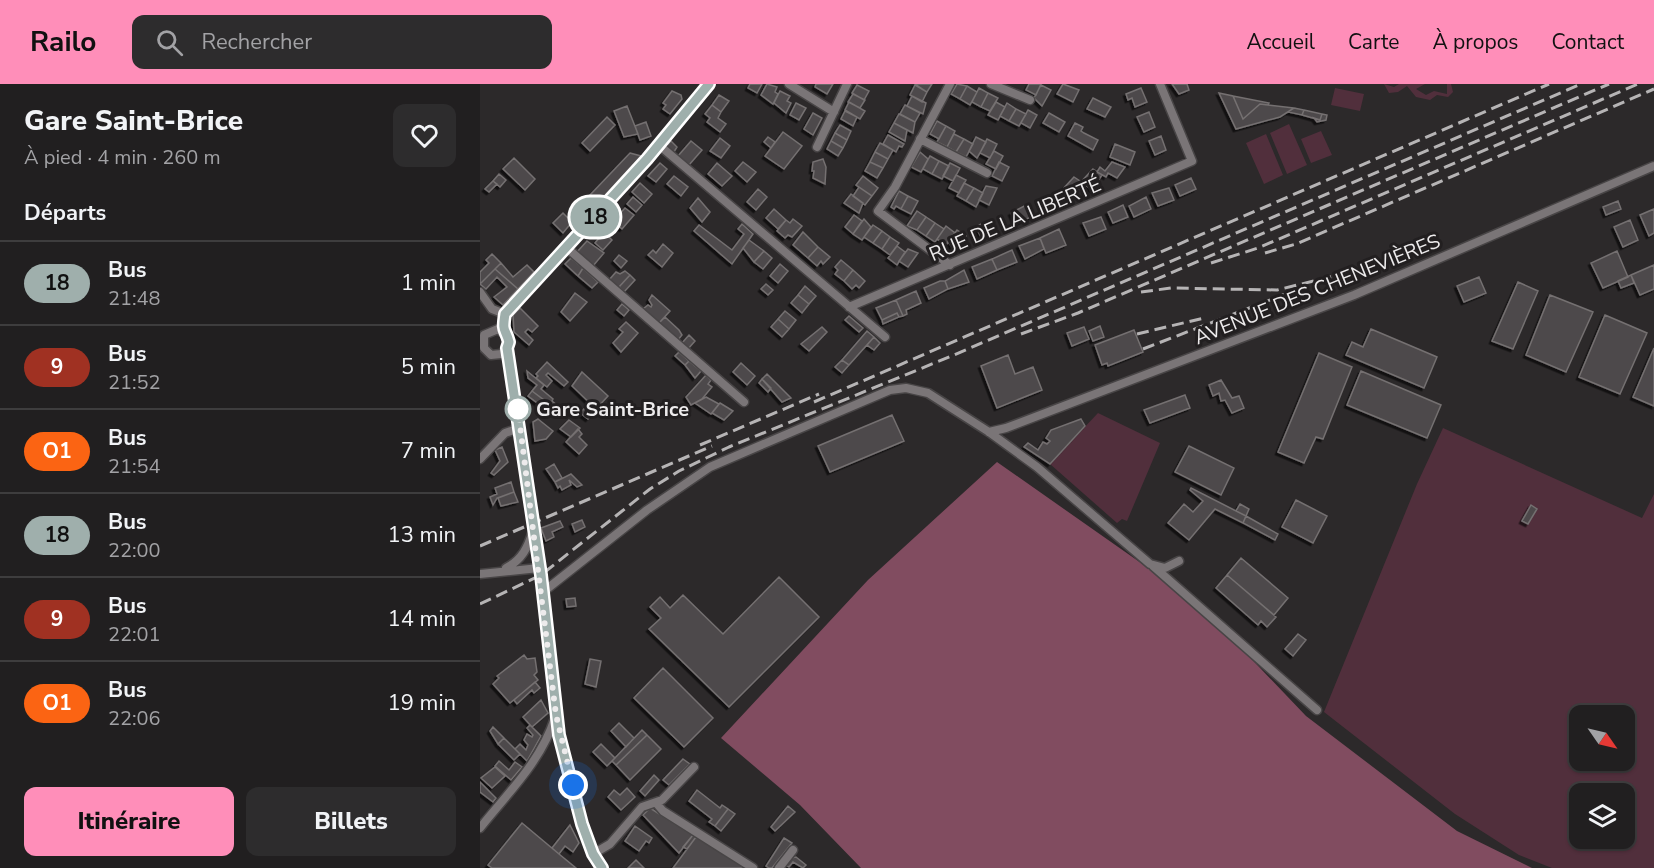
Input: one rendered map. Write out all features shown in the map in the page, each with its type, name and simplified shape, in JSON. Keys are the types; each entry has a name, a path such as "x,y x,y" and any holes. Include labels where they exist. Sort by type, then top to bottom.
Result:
{"street":[{"path":"503,331 505,314 567,249 659,145 709,84"},
{"path":"789,84 834,112"},
{"path":"818,147 848,84"},
{"path":"950,84 895,187 878,211 950,265"},
{"path":"992,84 1030,100"},
{"name":"RUE DE LA LIBERTÉ","path":"849,307 1192,160 1160,84"},
{"path":"921,139 987,173"},
{"path":"659,145 885,337"},
{"name":"AVENUE DES CHENEVIÈRES","path":"989,432 1006,428 1354,295 1654,166"},
{"path":"567,249 744,402"},
{"path":"480,292 492,309 505,314"},
{"path":"510,367 497,356 491,355 482,348 482,333 493,329 503,331 507,336 540,568 556,715 582,824 593,854 602,868"},
{"path":"497,356 507,348"},
{"path":"543,592 646,510 710,467 890,390 906,388 928,393 989,432 1037,467 1317,710"},
{"path":"480,459 505,433 520,429"},
{"path":"499,571 514,564 528,549 534,528"},
{"path":"1150,564 1165,568 1179,561"},
{"path":"480,574 540,568"},
{"path":"480,828 535,761 548,738 556,715"},
{"path":"593,854 610,844 642,807 657,804 694,767"},
{"path":"657,804 663,811 753,868"},
{"path":"779,868 793,850"}],"shaded area":[{"path":"1384,84 1394,87 1399,84 1425,84 1416,89 1426,95 1434,91 1447,94 1447,84 1451,84 1453,92 1448,97 1437,95 1430,100 1416,97 1407,86 1398,92 1389,93"},
{"path":"1335,88 1364,94 1360,111 1331,105"},
{"path":"1289,124 1307,165 1287,174 1270,133"},
{"path":"1321,131 1332,155 1311,163 1301,139"},
{"path":"1266,134 1283,175 1264,184 1246,143"},
{"path":"1098,413 1160,443 1127,521 1122,519 1117,523 1050,464"},
{"path":"1443,428 1642,518 1654,494 1654,868 1552,868 1519,855 1455,814 1324,712 1417,484"},
{"path":"997,462 1198,603 1306,716 1457,831 1532,868 861,868 800,805 721,738 868,580"}],"building":[{"path":"750,84 762,84 757,93 748,88"},
{"path":"767,84 777,87 775,92 778,94 773,104 761,95"},
{"path":"816,84 833,84 827,94 815,87"},
{"path":"915,84 932,84 927,92"},
{"path":"957,84 967,86 960,99 951,94"},
{"path":"1029,84 1041,84 1036,95 1026,90"},
{"path":"1063,84 1079,90 1073,102 1057,94"},
{"path":"1172,84 1187,84 1189,90 1179,94"},
{"path":"857,85 869,91 864,100 852,93"},
{"path":"915,85 927,92 922,102 910,95"},
{"path":"1041,85 1051,90 1042,106 1034,98"},
{"path":"967,86 977,92 970,105 960,99"},
{"path":"979,88 988,93 981,107 972,102"},
{"path":"1141,88 1147,102 1135,107 1132,98 1128,100 1126,94"},
{"path":"672,91 681,95 682,99 670,114 663,109 666,105 663,103"},
{"path":"780,91 790,96 787,101 791,103 786,113 774,103"},
{"path":"988,93 998,98 990,111 981,107"},
{"path":"1219,93 1233,96 1243,119 1260,104 1294,108 1280,117 1236,129"},
{"path":"853,94 865,100 860,108 848,102"},
{"path":"719,95 729,101 721,112 712,105"},
{"path":"912,96 926,103 923,114 907,106"},
{"path":"1233,96 1269,103 1268,105 1260,104 1243,119"},
{"path":"1093,98 1111,107 1105,117 1087,109"},
{"path":"849,102 865,111 860,119 845,110"},
{"path":"996,102 1005,107 998,120 988,115"},
{"path":"796,103 806,108 799,120 790,115"},
{"path":"1007,103 1016,109 1009,121 1000,116"},
{"path":"712,105 721,112 718,118 726,124 720,132 707,122 710,118 705,114"},
{"path":"905,105 920,113 915,122 900,114"},
{"path":"627,106 638,134 624,137 614,111"},
{"path":"1294,108 1304,110 1302,115 1288,112"},
{"path":"1016,109 1026,114 1019,126 1009,121"},
{"path":"1028,110 1037,115 1030,128 1021,123"},
{"path":"1304,110 1322,114 1320,120 1302,115"},
{"path":"845,111 857,117 853,126 841,119"},
{"path":"1149,112 1155,127 1144,132 1137,117"},
{"path":"813,113 822,118 813,135 804,129"},
{"path":"1049,113 1065,122 1059,132 1043,123"},
{"path":"899,114 915,122 913,133 894,123"},
{"path":"1322,114 1327,115 1326,120 1317,122 1314,118 1320,120"},
{"path":"607,117 615,125 590,151 582,143"},
{"path":"937,121 946,126 939,139 930,134"},
{"path":"646,122 651,136 640,140 635,126"},
{"path":"894,123 907,130 905,141 889,132"},
{"path":"1075,123 1083,127 1081,131 1098,140 1093,150 1068,136"},
{"path":"840,125 851,131 847,140 835,133"},
{"path":"946,126 955,131 947,147 937,142"},
{"path":"783,132 802,146 784,169 765,156"},
{"path":"835,133 847,140 843,148 831,141"},
{"path":"954,134 964,139 956,152 947,147"},
{"path":"888,135 904,144 902,147 899,146 896,152 883,144"},
{"path":"1161,136 1166,150 1155,155 1149,141"},
{"path":"768,137 775,142 771,148 764,142"},
{"path":"976,137 986,142 977,158 969,151"},
{"path":"720,138 730,146 721,158 710,151"},
{"path":"964,139 973,144 966,157 956,152"},
{"path":"987,139 997,144 990,158 980,153"},
{"path":"671,141 677,147 674,152 666,146"},
{"path":"691,141 702,150 689,165 678,156"},
{"path":"831,141 843,148 838,156 827,149"},
{"path":"880,143 893,150 888,159 875,152"},
{"path":"1115,144 1135,152 1130,165 1110,157"},
{"path":"994,151 1003,156 996,169 986,164"},
{"path":"875,152 888,159 883,168 870,162"},
{"path":"920,152 928,159 921,172 911,167"},
{"path":"630,153 641,156 598,203 590,195"},
{"path":"930,156 939,161 932,174 923,169"},
{"path":"514,158 535,179 525,190 503,169"},
{"path":"823,159 826,167 825,184 813,178 814,171 812,171 813,162"},
{"path":"939,161 949,166 942,179 932,174"},
{"path":"743,162 756,172 747,182 735,171"},
{"path":"870,162 883,168 877,178 865,171"},
{"path":"999,162 1009,167 1002,181 992,176"},
{"path":"1112,162 1125,167 1117,178 1108,173 1106,177 1097,172 1100,167 1105,171"},
{"path":"660,163 667,169 656,182 648,176"},
{"path":"717,163 732,176 722,186 708,174"},
{"path":"950,163 960,168 953,181 943,176"},
{"path":"1093,169 1102,175 1092,190 1081,182"},
{"path":"499,174 506,180 500,187 493,181"},
{"path":"956,175 966,180 959,193 949,188"},
{"path":"674,176 688,187 681,196 667,184"},
{"path":"863,176 878,188 872,196 856,185"},
{"path":"1074,177 1083,183 1074,197 1063,189"},
{"path":"1191,178 1196,189 1180,196 1175,185"},
{"path":"493,181 497,184 489,192 485,189"},
{"path":"640,183 652,194 644,203 632,192"},
{"path":"964,183 974,188 966,201 957,196"},
{"path":"986,186 997,188 989,205 979,200"},
{"path":"859,187 872,196 865,205 853,196"},
{"path":"974,188 983,193 976,207 966,201"},
{"path":"1169,188 1174,200 1158,206 1152,193"},
{"path":"758,189 767,197 756,210 747,202"},
{"path":"899,191 908,196 901,209 896,206 894,209 891,207"},
{"path":"851,194 863,203 859,213 844,203"},
{"path":"908,196 918,201 911,214 901,209"},
{"path":"633,197 642,205 636,212 627,204"},
{"path":"1146,197 1151,209 1134,217 1129,206"},
{"path":"698,198 710,212 702,222 690,208"},
{"path":"1618,201 1621,209 1606,215 1603,207"},
{"path":"1028,204 1033,216 1016,224 1011,213"},
{"path":"1123,205 1128,217 1113,223 1108,212"},
{"path":"625,208 634,215 622,229 613,221"},
{"path":"774,209 786,220 778,229 766,218"},
{"path":"1654,209 1654,233 1649,236 1640,215"},
{"path":"917,211 926,217 917,230 907,226"},
{"path":"563,213 572,222 563,233 553,223"},
{"path":"854,215 862,221 853,234 845,227"},
{"path":"926,217 935,223 926,236 917,230"},
{"path":"1101,217 1106,229 1089,236 1083,223"},
{"path":"793,219 802,226 792,237 788,235 785,238 777,231 786,220 790,223"},
{"path":"864,219 871,227 862,240 853,234"},
{"path":"1630,220 1638,240 1623,247 1614,227"},
{"path":"935,223 944,229 935,242 926,236"},
{"path":"742,224 753,234 732,264 694,231 699,225 732,250 744,234 738,229"},
{"path":"981,224 986,235 981,237 976,227"},
{"path":"873,225 882,231 873,243 864,237"},
{"path":"946,226 955,233 946,245 937,239"},
{"path":"1059,229 1066,245 1046,253 1040,238"},
{"path":"957,230 966,236 955,250 948,242"},
{"path":"882,231 890,237 882,249 873,243"},
{"path":"604,232 612,240 603,250 595,243"},
{"path":"803,232 818,247 808,258 793,245"},
{"path":"890,237 899,243 890,255 882,249"},
{"path":"1040,238 1044,249 1025,259 1019,246"},
{"path":"749,240 764,251 754,262 743,248"},
{"path":"587,241 604,253 593,266 577,252"},
{"path":"663,244 673,253 662,267 648,255 653,250 656,253"},
{"path":"897,246 905,252 897,265 888,258"},
{"path":"818,247 830,257 823,264 821,261 817,266 808,258"},
{"path":"908,249 918,253 908,267 899,261"},
{"path":"1012,250 1017,262 997,270 992,259"},
{"path":"764,251 772,258 763,269 754,262"},
{"path":"1617,251 1628,277 1603,288 1591,263"},
{"path":"492,254 501,263 480,284 480,272 489,263 486,260"},
{"path":"619,255 627,261 621,268 614,261"},
{"path":"571,258 583,268 578,276 565,264"},
{"path":"992,259 997,270 977,279 972,267"},
{"path":"841,260 853,270 844,281 835,274 838,270 835,267"},
{"path":"501,263 513,277 527,265 534,272 518,289 495,269"},
{"path":"780,264 788,271 778,283 770,276"},
{"path":"1654,265 1654,289 1640,295 1631,275"},
{"path":"583,268 598,282 592,288 578,276"},
{"path":"495,269 518,289 503,305 494,297 507,287 497,277 486,289 480,284"},
{"path":"853,270 865,281 859,288 856,285 852,289 844,281"},
{"path":"964,270 969,282 948,289 945,281"},
{"path":"625,271 630,275 618,288 609,280 616,272 620,274"},
{"path":"630,275 635,280 624,292 619,287"},
{"path":"1631,275 1634,283 1621,288 1618,281"},
{"path":"1479,277 1486,293 1464,302 1457,286"},
{"path":"945,281 948,289 929,299 924,288"},
{"path":"1518,282 1538,291 1513,349 1492,341"},
{"path":"766,284 773,290 768,295 761,289"},
{"path":"805,286 816,296 809,304 798,295"},
{"path":"916,291 921,303 906,310 907,314 903,316 896,300"},
{"path":"575,293 587,302 570,321 561,312"},
{"path":"652,295 670,311 659,323 643,309 648,305 651,307 649,300"},
{"path":"798,295 809,304 802,313 791,303"},
{"path":"1550,295 1593,312 1566,372 1526,355"},
{"path":"896,300 903,316 899,317 897,313 882,320 876,308"},
{"path":"622,304 629,310 624,316 617,310"},
{"path":"520,308 538,326 532,332 528,329 525,332 533,340 529,345 514,332 513,315"},
{"path":"785,311 796,320 789,329 778,319"},
{"path":"897,313 899,317 883,324 882,320"},
{"path":"1605,315 1647,333 1620,394 1579,377"},
{"path":"849,316 863,328 859,332 845,320"},
{"path":"665,317 682,335 678,340 659,323"},
{"path":"778,319 789,329 782,337 771,327"},
{"path":"626,322 638,333 621,352 613,343 623,332 619,329"},
{"path":"1100,326 1104,337 1093,341 1089,331"},
{"path":"822,327 827,332 809,351 801,344"},
{"path":"1084,327 1089,339 1072,346 1067,333"},
{"path":"1371,329 1437,357 1424,388 1346,355 1352,342 1363,347"},
{"path":"1134,330 1143,352 1108,366 1107,363 1102,365 1095,345"},
{"path":"867,331 874,337 849,365 842,360"},
{"path":"689,335 695,341 688,349 682,343"},
{"path":"874,337 880,343 874,350 867,345"},
{"path":"1654,348 1654,406 1633,397"},
{"path":"679,352 689,361 685,365 675,356"},
{"path":"1319,353 1352,367 1323,439 1316,437 1304,463 1278,452"},
{"path":"1008,355 1015,374 1033,367 1042,390 997,408 981,366"},
{"path":"842,360 849,365 842,373 835,367"},
{"path":"689,361 701,371 695,378 685,365"},
{"path":"547,362 568,382 564,386 548,373 546,375 552,381 547,387 536,378 538,376 536,374"},
{"path":"741,363 755,376 747,385 733,372"},
{"path":"527,371 544,385 541,389 553,399 552,401 558,406 557,410 532,391 537,385 528,378"},
{"path":"1361,371 1441,405 1427,438 1347,405"},
{"path":"582,372 608,396 596,409 572,386"},
{"path":"767,374 791,398 782,402 762,379"},
{"path":"706,375 711,380 708,384 712,387 702,399 691,405 686,397"},
{"path":"762,379 771,388 768,392 759,383"},
{"path":"1221,380 1232,398 1239,396 1244,408 1232,413 1225,400 1221,401 1219,393 1213,396 1209,385"},
{"path":"532,391 552,406 548,411 528,396"},
{"path":"1185,395 1190,408 1150,423 1144,410"},
{"path":"706,397 719,404 711,414 695,403"},
{"path":"590,403 597,409 588,419 580,413"},
{"path":"720,403 733,411 724,420 712,413"},
{"path":"892,415 904,441 830,472 818,446"},
{"path":"538,419 553,431 546,439 535,441 533,422"},
{"path":"1081,419 1085,426 1050,464 1024,447 1028,443 1038,450 1043,442 1047,444 1050,441 1046,438 1051,430"},
{"path":"569,420 580,428 571,437 560,429"},
{"path":"578,429 582,434 579,437 587,445 579,454 566,442"},
{"path":"1189,446 1234,468 1221,495 1175,472"},
{"path":"502,447 508,462 494,475 491,473 500,461 495,450"},
{"path":"554,464 562,478 555,482 546,469"},
{"path":"571,474 582,485 577,487 569,480 571,485 562,490 560,486 558,488 555,482"},
{"path":"511,482 514,492 497,498 493,505 490,497 497,494 495,488"},
{"path":"1191,488 1246,516 1243,523 1215,509 1189,540 1168,523 1184,504 1193,512 1203,501 1190,490"},
{"path":"514,492 518,502 501,506 498,498"},
{"path":"1296,500 1327,516 1313,543 1282,527"},
{"path":"1240,504 1249,509 1246,516 1236,511"},
{"path":"1531,505 1537,509 1528,524 1522,521"},
{"path":"1246,516 1278,534 1275,540 1243,523"},
{"path":"582,520 585,527 575,532 572,524"},
{"path":"560,521 563,527 552,532 554,537 546,541 541,528"},
{"path":"1241,558 1288,598 1274,615 1227,575"},
{"path":"1227,575 1276,617 1267,627 1261,621 1258,625 1216,588"},
{"path":"779,577 819,617 729,707 649,629 661,618 650,607 660,597 670,608 683,595 723,634"},
{"path":"575,598 576,606 567,607 566,599"},
{"path":"1298,634 1306,640 1293,656 1285,649"},
{"path":"524,655 527,659 535,658 537,672 534,675 538,680 510,703 493,684 499,678 497,676"},
{"path":"590,659 601,661 596,687 585,684"},
{"path":"663,668 713,718 684,747 634,698"},
{"path":"535,682 540,688 534,693 532,690 517,704 514,700"},
{"path":"541,700 548,713 532,727 523,717"},
{"path":"619,723 634,738 626,747 611,731"},
{"path":"530,725 541,736 527,761 515,749 520,744 526,750 528,745 524,740 527,734 532,737 533,735 527,728"},
{"path":"493,727 504,738 498,744 490,731"},
{"path":"642,730 647,735 616,765 612,761"},
{"path":"647,735 661,749 630,780 616,765"},
{"path":"504,738 520,754 514,760 498,744"},
{"path":"601,744 615,758 607,766 593,752"},
{"path":"683,759 690,764 669,785 663,780"},
{"path":"499,761 509,770 515,762 522,767 511,780 495,766"},
{"path":"495,767 505,776 492,788 481,778"},
{"path":"654,775 659,780 645,796 640,791"},
{"path":"480,782 496,798 493,802 480,792"},
{"path":"627,788 635,797 621,810 608,797 614,790 620,795"},
{"path":"697,790 720,808 722,805 728,809 715,826 709,822 712,819 689,801"},
{"path":"788,806 795,812 775,831 771,827"},
{"path":"650,808 693,835 679,853 643,815"},
{"path":"728,809 735,814 721,831 715,826"},
{"path":"522,823 576,868 492,868 488,865"},
{"path":"570,825 579,843 573,852 565,846 559,854 552,848"},
{"path":"635,826 652,838 649,843 646,841 639,851 625,841"},
{"path":"693,835 696,837 687,849 683,847"},
{"path":"696,837 746,868 673,868"},
{"path":"784,838 792,843 772,868 769,868 766,866"},
{"path":"796,857 806,865 803,868 793,862 789,867 786,865 791,858"},
{"path":"636,860 644,868 628,868"}],"railway":[{"path":"814,402 1549,84"},
{"path":"480,604 541,575 650,489 679,471 729,447 954,355 1581,84"},
{"path":"1021,334 1078,313 1609,84"},
{"path":"1211,263 1258,248 1638,84"},
{"path":"1265,253 1296,244 1654,89"},
{"path":"1141,292 1171,288 1277,290 1334,276"},
{"path":"1143,349 1288,293"},
{"path":"1137,334 1204,318"},
{"path":"700,445 819,394"},
{"path":"480,546 712,446"}],"bus line":[{"name":"18","path":"602,868 593,854 582,824 559,735 541,575 507,348 509,342 503,331 504,321 505,314 567,249 647,159 709,84"}],"place":[{"name":"Gare Saint-Brice","path":"518,409"}],"route":[{"path":"518,409 543,592 556,715 559,735 573,785"}]}
